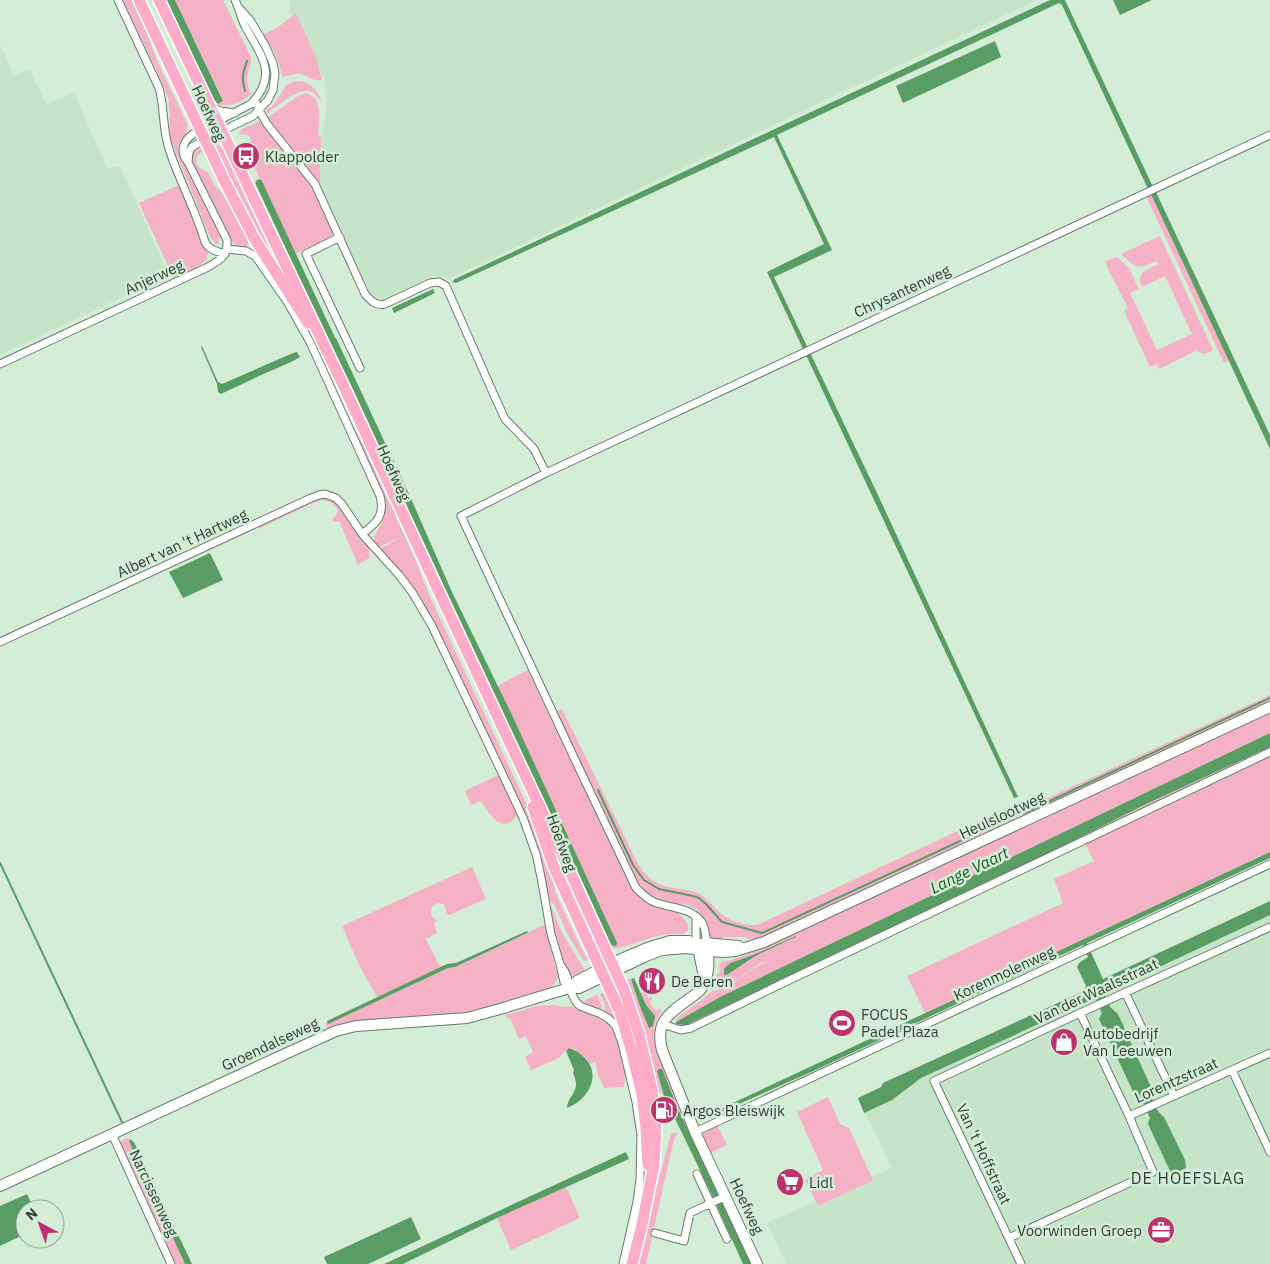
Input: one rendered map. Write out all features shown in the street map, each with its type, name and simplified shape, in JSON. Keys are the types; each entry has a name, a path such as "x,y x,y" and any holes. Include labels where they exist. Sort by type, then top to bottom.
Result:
{"main road":[{"name":"Hoefweg","path":"139,0 202,135 254,238 313,332 465,664 527,794 536,814 553,866 620,1012 632,1048 642,1094 648,1146 647,1199"},
{"name":"Hoefweg","path":"159,0 334,364 614,967 639,1034 652,1090 656,1137 654,1165 647,1199"},
{"path":"632,1264 647,1199"}],"street":[{"name":"Hoefweg","path":"118,0 162,98 169,151 205,242 212,250 226,252 246,251 256,257 288,303 310,342 380,496 381,514 376,523 362,534 399,575 420,604 523,818 538,863 551,934 560,964 566,972 569,988 576,1002 580,1006 601,1014 616,1026 636,1102 641,1135 640,1179 637,1202 623,1264"},
{"name":"Hoefweg","path":"219,127 235,113 255,100 264,85 266,77 265,65 244,23 237,4"},
{"name":"Hoefweg","path":"219,127 253,116 268,100 275,81 273,62 250,20 237,4"},
{"path":"255,100 267,124 315,184 365,294 377,304 385,304 430,283 439,282 446,286 505,419 534,449 546,472 461,516 636,888 646,898 654,902 687,910 700,920 703,925 702,946"},
{"name":"Hoefweg","path":"209,105 220,111 235,113"},
{"path":"219,127 202,135 188,138 182,148 184,159 188,162 227,240 226,252"},
{"name":"Chrysantenweg","path":"546,472 1270,135"},
{"path":"340,237 306,254 360,368"},
{"name":"Anjerweg","path":"0,364 206,268 217,262 226,252"},
{"name":"Albert van 't Hartweg","path":"0,642 319,495 325,494 336,498 362,534"},
{"name":"Heulslootweg","path":"602,973 647,948 670,941 686,941 702,946 735,951 764,942 1270,707"},
{"path":"696,917 702,946 705,981 700,991 669,1013 662,1024 681,1030 691,1028 1270,752"},
{"name":"Korenmolenweg","path":"695,1132 1270,864"},
{"name":"Van der Waalsstraat","path":"934,1081 1080,1012 1270,927"},
{"name":"Groendalseweg","path":"0,1186 336,1031 356,1026 467,1018 569,988 577,981 602,973"},
{"path":"1125,992 1174,1096"},
{"path":"1080,1012 1129,1116"},
{"name":"Hoefweg","path":"662,1024 660,1033 662,1050 724,1197 758,1264"},
{"name":"Lorentzstraat","path":"1008,1238 1153,1172 1129,1116 1270,1053"},
{"path":"1232,1070 1270,1152"},
{"name":"Van 't Hoffstraat","path":"934,1081 1008,1238"},
{"name":"Narcissenweg","path":"112,1134 172,1264"},
{"path":"697,1174 712,1202 727,1239"},
{"path":"655,1233 684,1240 690,1213 724,1197"},
{"path":"1008,1238 1021,1264"}],"shaded area":[{"path":"123,0 132,0 158,63 188,125 185,135 178,145 179,153 220,236 219,243 216,244 210,237 169,135 170,115 168,97"},
{"path":"167,0 175,0 223,101 218,104 212,98"},
{"path":"175,0 223,0 251,57 247,83 251,94 248,97 232,105 218,105 223,100"},
{"path":"290,0 1037,0 451,278 432,276 383,299 370,293 320,185 318,157 327,104 325,80 289,10"},
{"path":"1050,0 1065,0 1153,187 1148,189 1062,5 1059,3 777,135 832,250 774,277 1018,797 1014,798 767,272 824,244 774,137 456,283 452,282"},
{"path":"1113,0 1152,0 1120,15"},
{"path":"296,13 317,60 322,80 315,80 299,73 282,77 275,53 262,35 277,28"},
{"path":"995,41 1001,57 903,103 896,86"},
{"path":"0,45 14,75 30,70 46,104 74,93 107,168 120,166 169,275 0,355"},
{"path":"299,81 314,88 322,102 314,93 303,91 290,97 268,113 266,112 268,108 272,107 286,85"},
{"path":"305,93 315,99 319,110 318,136 321,137 320,182 318,184 267,118"},
{"path":"260,121 311,183 336,235 295,254 248,154 251,143 250,137 245,134 239,134 242,129"},
{"path":"211,140 222,147 272,254 291,288 266,249 211,145"},
{"path":"199,148 205,151 196,158 197,165 208,172 215,186 221,191 249,241 246,248 237,246 232,242 191,162 192,153"},
{"path":"179,185 201,243 208,252 207,259 198,268 174,279 139,203"},
{"path":"1155,190 1270,435 1270,449 1150,192"},
{"path":"1150,192 1229,361 1224,363 1146,196"},
{"path":"1160,236 1213,350 1205,354 1195,351 1159,369 1157,364 1150,367 1124,311 1128,308 1107,267 1106,261 1117,257 1129,268 1139,289 1130,293 1157,350 1192,334 1165,276 1142,287 1140,282 1141,275 1159,264 1157,261 1141,267 1131,263 1121,254"},
{"path":"433,289 435,293 394,313 392,308"},
{"path":"336,338 409,494 452,592 512,715 617,943 616,946 611,945 329,341"},
{"path":"329,341 617,943 497,686 528,670 633,889 647,903 679,914 687,923 688,929 686,932 655,936 611,949 326,342"},
{"path":"202,346 218,382 222,384 293,353 297,352 300,357 221,394 218,392 217,384"},
{"path":"357,431 431,599 532,816 557,896 587,958 586,961 583,960 567,933 554,904 548,900 540,857 530,827 431,618 414,588 380,549 399,538 379,548 374,541 384,518 385,503 354,432"},
{"path":"322,498 332,500 340,507 369,548 369,558 358,565 339,521 334,522 332,519 338,511 330,502 321,500 313,503 258,529 260,525"},
{"path":"210,553 223,580 183,598 169,572"},
{"path":"1270,695 1270,703 1026,817 1020,811"},
{"path":"562,709 636,860 645,873 658,884 698,893 722,915 742,924 757,925 1013,805 1018,821 761,938 722,937 722,941 713,939 708,936 704,920 697,909 682,903 681,905 657,898 637,884 555,712"},
{"path":"1270,710 1270,733 720,997 676,1022 676,1019 712,991 729,985 764,962 727,985 714,988 717,974 719,974 720,967 718,967 722,961 741,957 792,933 796,934 823,921 825,918","holes":["796,937 753,958 728,974 730,963"]},
{"path":"1270,733 1270,747 1144,805 1035,860 686,1025 676,1024 676,1022 720,997"},
{"path":"1270,747 1270,750 684,1028 676,1025 686,1025 1035,860 1144,805"},
{"path":"1270,754 1270,852 925,1013 907,976 1063,903 1054,879 1094,861 1084,842"},
{"path":"498,775 517,814 509,823 504,824 500,823 489,813 481,801 471,805 465,791"},
{"path":"1270,852 1270,858 1087,943 1103,979 1270,901 1270,915 1104,993 1110,1007 1118,1014 1150,1085 1151,1096 1155,1106 1164,1117 1185,1160 1186,1168 1172,1175 1148,1124 1150,1118 1142,1100 1136,1098 1099,1019 1102,1013 1095,998 921,1078 892,1100 864,1113 858,1098 881,1087 883,1083 1084,991 1086,986 1077,967 1079,963 1088,957 1083,945 721,1112 720,1109"},
{"path":"472,867 486,899 449,915 446,914 444,904 437,903 431,909 432,916 437,920 434,924 437,933 426,939 439,965 445,966 377,997 359,965 342,926"},
{"path":"549,905 562,933 586,972 578,976 571,974 563,962"},
{"path":"1270,906 1270,1264 786,1264 767,1223 892,1168 859,1099"},
{"path":"546,924 558,977 551,988 472,1013 330,1030 325,1023 329,1023 448,968 455,967"},
{"path":"527,931 527,933 455,967 448,968 328,1024 327,1021 447,964 456,963"},
{"path":"796,936 752,958 734,971 726,975 724,974 724,969 730,963"},
{"path":"634,978 646,1005 655,1016 653,1026 649,1028 631,979"},
{"path":"628,979 631,979 649,1028 655,1016 646,1005 641,993 645,991 648,998 652,997 649,1002 656,1011 660,1008 662,1011 655,1025 656,1041 677,1103 675,1103 670,1090 659,1080 664,1096 655,1084 653,1067 643,1029 626,983"},
{"path":"606,991 618,1024 614,1018 605,1012 605,1005 600,994"},
{"path":"596,995 602,1007 599,1010 583,1001"},
{"path":"536,1006 571,1006 602,1019 610,1026 622,1055 625,1070 624,1087 604,1088 597,1072 596,1062 590,1064 585,1057 572,1048 567,1049 559,1058 531,1070 525,1057 533,1052 526,1036 519,1039 510,1018 506,1018 505,1015"},
{"path":"569,1048 587,1060 593,1076 588,1091 583,1098 567,1108 576,1085 574,1070 566,1051"},
{"path":"662,1069 678,1109 751,1264 743,1264 664,1096 657,1071"},
{"path":"828,1097 840,1124 849,1128 873,1180 818,1206 805,1180 823,1170 797,1112"},
{"path":"717,1125 727,1145 710,1153 702,1136 707,1130"},
{"path":"671,1133 678,1133 674,1139 646,1264 638,1264 653,1197"},
{"path":"127,1138 185,1264 175,1264 121,1150 120,1142"},
{"path":"131,1139 192,1264 185,1264 135,1156 129,1140"},
{"path":"626,1152 629,1159 497,1218 403,1264 384,1264"},
{"path":"566,1187 580,1218 511,1250 497,1218"},
{"path":"27,1194 29,1199 16,1199"},
{"path":"15,1199 15,1239 0,1246 0,1206"},
{"path":"411,1217 421,1239 368,1264 327,1264 324,1257"}],"waterway":[{"path":"245,91 243,76 247,61"},
{"path":"259,183 336,348"},
{"path":"1024,813 1270,698"},
{"path":"598,790 633,865 644,880 659,889 699,898 722,922 762,933 1014,816"},
{"path":"0,863 122,1122"}],"place":[{"name":"Klappolder","path":"246,156"},
{"name":"De Beren","path":"652,981"},
{"name":"FOCUS Padel Plaza","path":"842,1023"},
{"name":"Autobedrijf Van Leeuwen","path":"1064,1042"},
{"name":"Argos Bleiswijk","path":"664,1110"},
{"name":"Lidl","path":"790,1182"},
{"name":"Voorwinden Groep","path":"1161,1230"}],"district":[{"name":"DE HOEFSLAG","path":"1188,1178"}],"water label":[{"name":"Lange Vaart","path":"969,870"}]}
